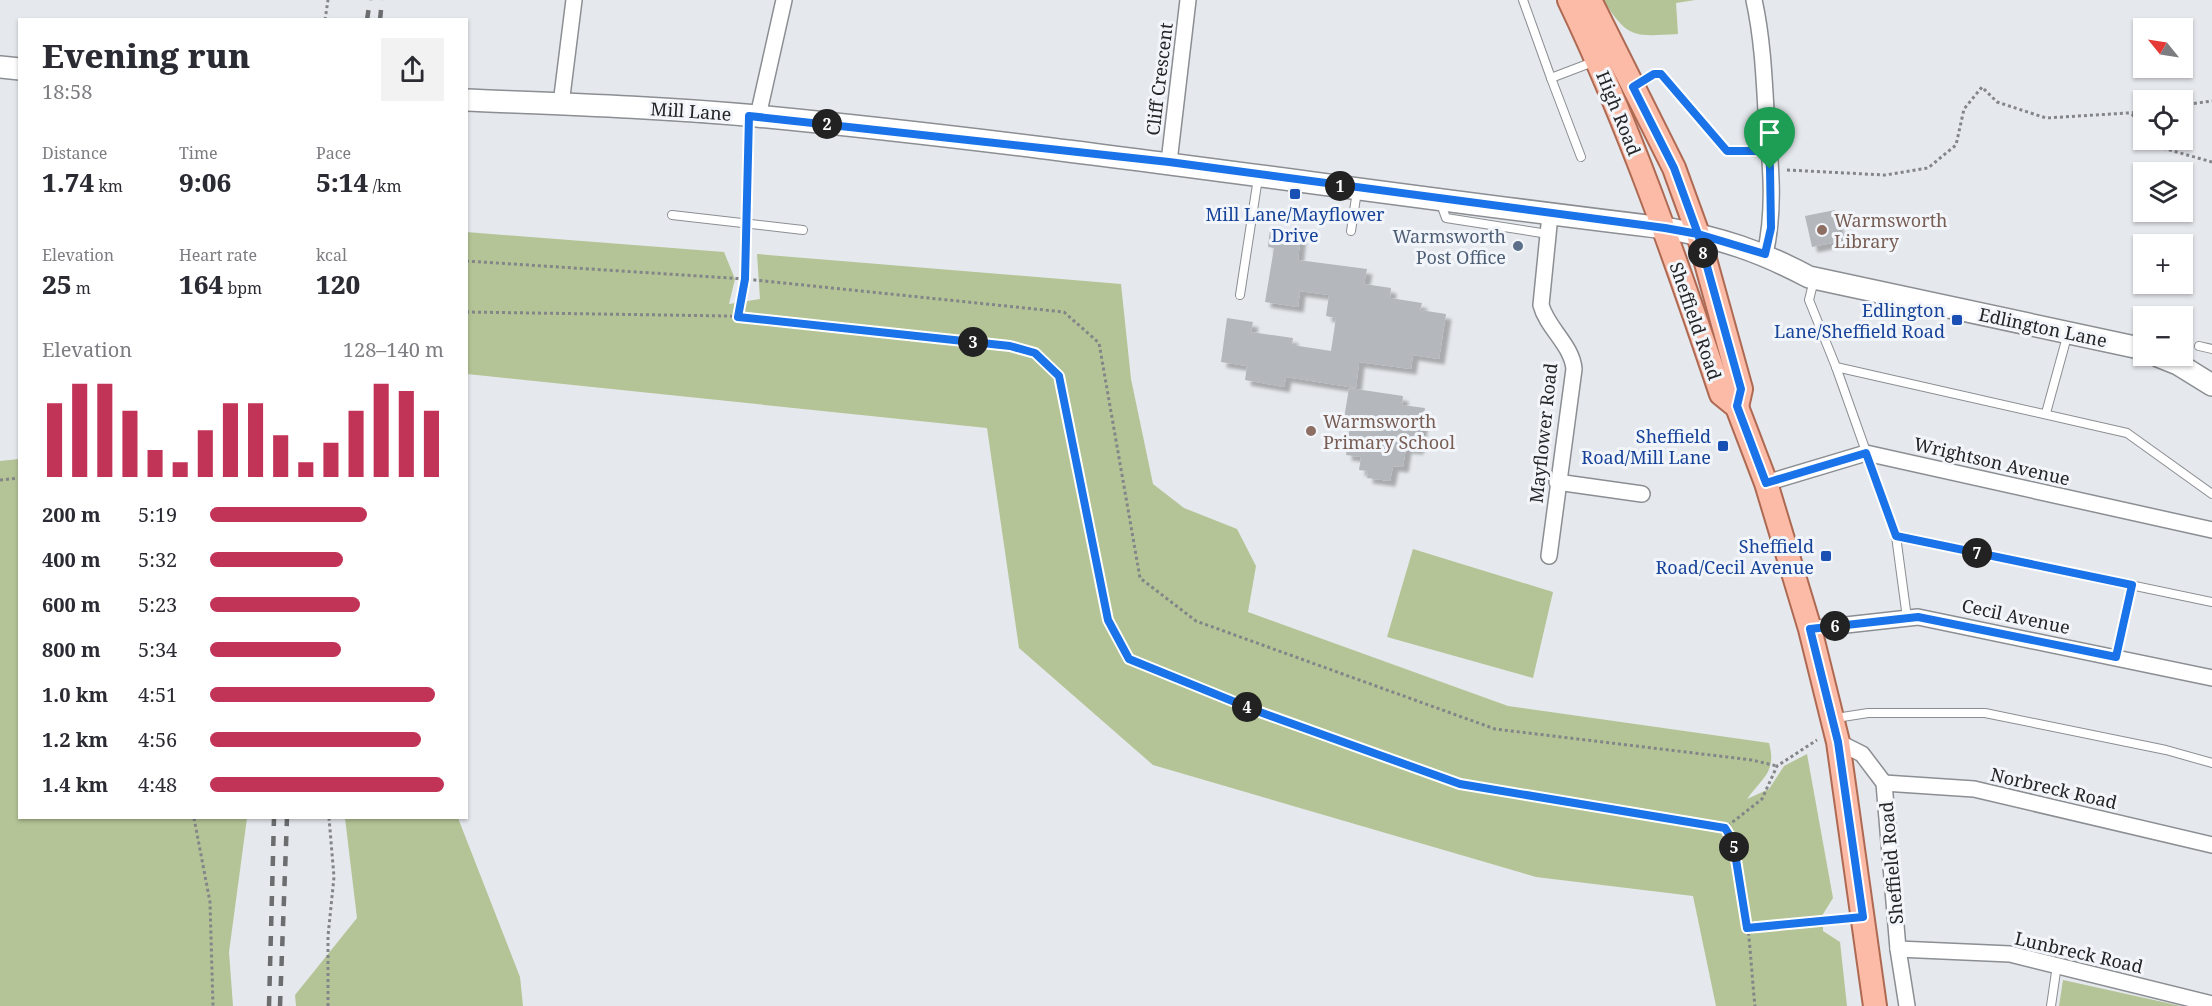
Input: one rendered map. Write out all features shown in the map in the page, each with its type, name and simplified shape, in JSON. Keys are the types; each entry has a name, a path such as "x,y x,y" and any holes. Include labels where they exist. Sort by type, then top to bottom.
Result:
{"main road":[{"name":"High Road","path":"1569,0 1598,61 1665,228"},
{"name":"High Road","path":"1590,0 1674,168 1698,234"},
{"name":"Sheffield Road","path":"1665,228 1721,394 1737,406 1766,483 1810,629 1835,732 1875,1006"},
{"name":"Sheffield Road","path":"1698,234 1741,389 1737,406"}],"street":[{"path":"561,104 574,0"},
{"path":"754,116 784,0"},
{"name":"Cliff Crescent","path":"1169,162 1188,0"},
{"path":"1754,0 1762,46 1770,169 1771,228 1765,254"},
{"path":"0,67 18,69"},
{"name":"Mill Lane","path":"468,100 754,116 1169,162 1439,199 1549,224 1665,228"},
{"name":"Mayflower Road","path":"1549,224 1541,305 1544,315 1573,359 1574,369 1557,482 1549,556"},
{"name":"Edlington Lane","path":"1665,228 1698,234 1765,254 1814,278 2133,347"},
{"path":"2181,366 2212,385"},
{"name":"Wrightson Avenue","path":"1766,483 1866,453 2212,530"},
{"path":"1557,482 1642,494"},
{"name":"Cecil Avenue","path":"1810,629 1918,617 2212,678"},
{"name":"Sheffield Road","path":"1835,732 1862,754 1884,783 1898,949 1907,1006"},
{"name":"Norbreck Road","path":"1884,783 1974,789 2212,845"},
{"name":"Lunbreck Road","path":"1898,949 2010,954 2212,1004"}],"lane":[{"path":"1523,0 1581,157"},
{"path":"1551,78 1598,61"},
{"path":"1633,87 1654,74 1661,74 1727,151 1769,151"},
{"path":"746,223 754,116"},
{"path":"1240,295 1259,175"},
{"path":"1351,231 1358,188"},
{"path":"672,214 803,230"},
{"path":"1814,278 1809,300 1836,367 1896,536 1907,618"},
{"path":"2046,413 2068,332"},
{"path":"2199,346 2212,349"},
{"path":"1836,367 2127,433 2212,494"},
{"path":"1896,536 2212,602"},
{"path":"2116,657 2132,585"},
{"path":"1835,732 1868,713 1985,713 2166,750 2212,763"},
{"path":"2051,1006 2057,966"}],"path":[{"path":"325,18 328,0"},
{"path":"1770,169 1885,175 1928,168 1956,145 1964,109 1982,87 1997,102 2046,118 2132,114"},
{"path":"2193,103 2212,100"},
{"path":"2170,150 2212,162"},
{"path":"738,317 745,279 746,223"},
{"path":"468,261 745,279 1064,312 1099,343 1140,578 1196,621 1495,729 1752,760 1777,766"},
{"path":"468,312 738,317 1010,346 1035,353 1059,376 1108,620 1129,659 1257,711 1460,784 1725,828 1762,799 1777,766 1814,741 1835,732"},
{"path":"0,480 18,478"},
{"path":"194,819 210,902 213,1006"},
{"path":"328,1006 328,936 334,877 329,819"},
{"path":"1725,828 1733,841 1747,928 1755,1006"},
{"path":"1747,928 1863,917"}],"green space":[{"path":"1603,0 1695,0 1676,3 1678,34 1642,35 1627,29"},
{"path":"468,232 724,252 735,279 729,304 760,299 757,254 1121,284 1131,379 1153,484 1184,508 1237,529 1256,566 1248,612 1508,706 1769,743 1770,768 1747,799 1769,789 1784,766 1807,754 1833,898 1823,914 1823,931 1840,942 1847,1006 1716,1006 1693,896 1536,877 1153,765 1019,648 987,428 468,374"},
{"path":"18,459 18,819 247,819 229,952 233,1006 0,1006 0,461"},
{"path":"1413,549 1553,592 1533,678 1387,637"},
{"path":"345,819 458,819 520,977 523,1006 296,1006 295,995 357,918"},
{"path":"2063,980 2181,1006 2059,1006"}],"building":[{"path":"1835,210 1841,241 1812,247 1805,216"},
{"path":"1270,229 1301,233 1298,260 1367,269 1364,284 1391,288 1390,298 1422,303 1420,310 1446,314 1439,359 1413,355 1411,369 1359,362 1356,388 1286,377 1284,387 1245,380 1247,366 1221,362 1227,318 1253,322 1251,332 1293,338 1292,345 1331,351 1336,318 1326,316 1329,295 1300,291 1298,307 1265,302 1274,248 1268,247"},
{"path":"1349,388 1403,396 1402,405 1425,408 1418,449 1406,448 1403,467 1393,466 1390,481 1367,478 1368,471 1359,470 1361,457 1346,455 1350,426 1343,425"}],"railway":[{"path":"367,18 370,0"},
{"path":"380,18 382,0"},
{"path":"269,1006 274,819"},
{"path":"280,1006 287,819"}],"place":[{"name":"Mill Lane/Mayflower Drive","path":"1295,194"},
{"name":"Warmsworth Library","path":"1822,230"},
{"name":"Warmsworth Post Office","path":"1518,246"},
{"name":"Edlington Lane/Sheffield Road","path":"1957,320"},
{"name":"Warmsworth Primary School","path":"1311,431"},
{"name":"Sheffield Road/Mill Lane","path":"1723,446"},
{"name":"Sheffield Road/Cecil Avenue","path":"1826,556"}],"route":[{"path":"1770,169 1769,151 1727,151 1668,79 1661,74 1654,74 1633,87 1674,168 1698,234 1741,389 1737,406 1766,483 1866,453 1896,536 2132,585 2116,657 1918,617 1810,629 1838,742 1863,917 1747,928 1733,841 1725,828 1460,784 1257,711 1129,659 1108,620 1059,376 1035,353 1010,346 738,317 745,279 749,116 1169,162 1665,228 1698,234 1765,254 1771,228 1770,169"}]}
